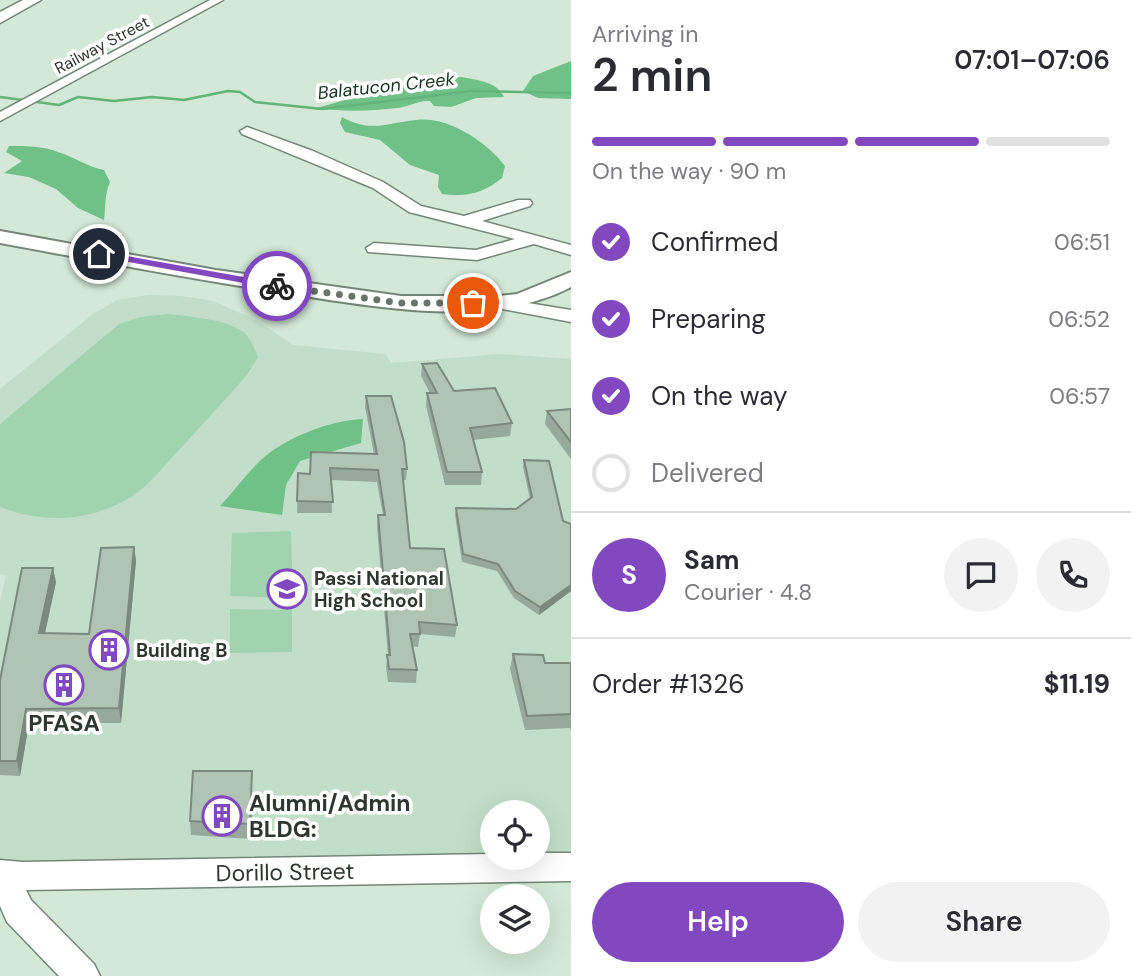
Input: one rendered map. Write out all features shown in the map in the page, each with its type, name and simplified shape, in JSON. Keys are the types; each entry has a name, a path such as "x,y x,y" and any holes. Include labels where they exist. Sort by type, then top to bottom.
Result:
{"main road":[{"path":"0,18 34,0"}],"street":[{"name":"Railway Street","path":"0,117 218,0"},
{"path":"247,131 379,185 415,209 571,250"},
{"path":"465,221 524,203"},
{"path":"0,237 356,298 401,303 498,303 571,316"},
{"path":"374,248 477,255 535,239"},
{"path":"498,303 543,293 571,278"},
{"name":"Dorillo Street","path":"1,874 571,867"},
{"path":"1,874 19,911 82,976"}],"shaded area":[{"name":"Passi National High School","path":"148,295 181,296 213,301 258,321 293,345 386,354 391,363 500,354 571,359 571,858 550,858 550,800 480,800 480,859 0,863 0,601 6,576 0,574 0,389 93,314 117,300"}],"green space":[{"path":"571,61 571,99 538,98 523,91 533,76"},
{"path":"461,77 491,84 504,97 476,98 451,107 434,106 430,101 426,101 377,110 317,108 390,87"},
{"path":"342,117 370,126 428,120 453,126 466,132 497,157 505,166 502,178 488,188 474,193 442,194 438,187 439,175 410,165 380,140 345,132 340,123"},
{"path":"9,146 52,150 104,170 110,182 104,220 78,208 56,189 29,177 4,173 22,161 6,152"},
{"path":"168,314 214,320 243,332 258,357 247,375 153,478 124,501 94,513 63,518 31,516 0,507 0,424 119,324 140,317"},
{"path":"363,419 361,443 300,461 286,485 282,515 220,506 256,465 282,444 323,427"},
{"path":"291,531 293,598 230,596 232,533"},
{"path":"230,609 292,610 292,652 230,653"}],"building":[{"path":"437,363 454,391 495,388 512,423 470,428 482,472 447,472 427,393 437,393 422,364"},
{"path":"366,396 391,396 404,442 407,469 402,469 410,548 444,549 457,625 419,622 420,634 410,634 417,670 389,669 378,515 385,515 378,470 330,468 333,502 297,501 298,473 310,474 311,452 377,454"},
{"path":"571,409 571,442 547,411"},
{"path":"524,460 549,461 563,521 571,524 571,585 540,607 515,591 498,564 463,554 456,508 516,509 532,497"},
{"path":"134,547 119,708 26,709 17,761 0,761 0,680 22,568 53,568 39,633 89,634 101,548"},
{"path":"513,654 543,655 545,663 571,663 571,714 527,716"},
{"name":"Alumni/Admin BLDG:","path":"193,771 252,771 250,824 190,821"}],"waterway":[{"name":"Balatucon Creek","path":"0,97 59,105 78,97 114,101 152,97 184,100 228,91 240,92 255,102 322,109 471,91 571,93"}],"way so far":[{"path":"277,286 401,303 473,303"}],"place":[{"name":"Passi National High School","path":"287,589"},
{"name":"Building B","path":"109,650"},
{"name":"PFASA","path":"64,685"},
{"name":"Alumni/Admin BLDG:","path":"222,816"}],"route":[{"path":"99,254 277,286"}]}
